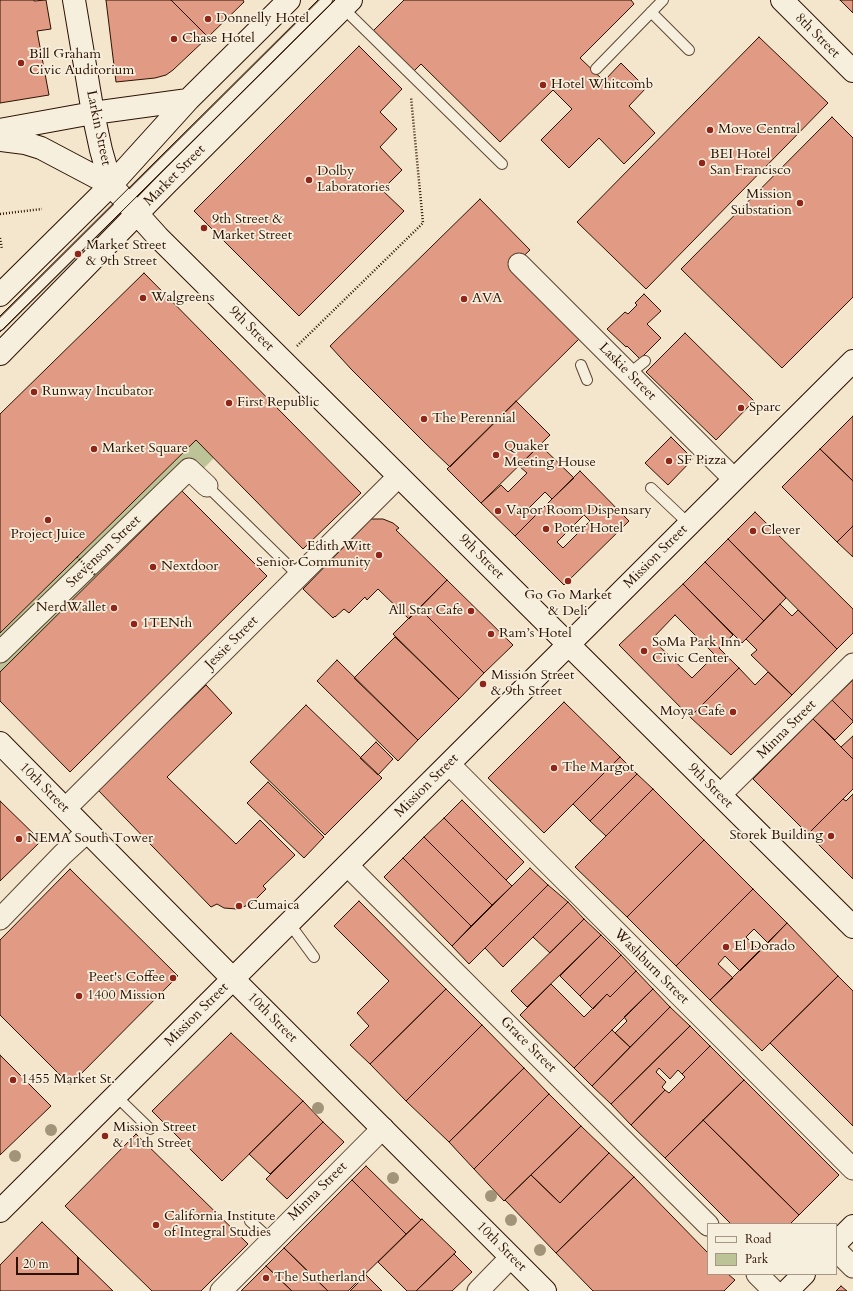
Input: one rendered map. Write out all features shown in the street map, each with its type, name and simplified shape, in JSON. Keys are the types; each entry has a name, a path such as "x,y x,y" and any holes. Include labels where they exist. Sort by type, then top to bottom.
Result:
{"main road":[{"name":"Larkin Street","path":"74,0 93,113 101,150 111,185"},
{"path":"0,295 111,185 188,100 289,0"},
{"name":"8th Street","path":"782,0 853,71"},
{"name":"Market Street","path":"0,354 132,208 340,3"},
{"path":"0,130 93,113 188,100"},
{"path":"0,140 25,143 41,148 111,185"},
{"name":"9th Street","path":"111,185 158,237 568,645 851,922"},
{"name":"Mission Street","path":"0,1211 853,361"},
{"name":"10th Street","path":"0,743 233,979 545,1291"},
{"path":"837,1241 853,1226"},
{"path":"787,1291 803,1275"}],"street":[{"name":"Laskie Street","path":"519,264 734,479"},
{"name":"Stevenson Street","path":"0,652 189,469 207,486"},
{"name":"Jessie Street","path":"65,809 399,476"},
{"name":"Minna Street","path":"720,795 853,664"},
{"name":"Washburn Street","path":"449,764 853,1170"},
{"path":"0,919 62,855 87,832"},
{"name":"Grace Street","path":"347,865 707,1224"},
{"name":"Minna Street","path":"221,1291 383,1128"},
{"path":"837,1251 853,1267"},
{"path":"478,1291 512,1257"},
{"path":"758,1275 774,1291"}],"lane":[{"path":"596,69 663,0"},
{"path":"340,3 502,164"},
{"path":"651,12 689,50"},
{"name":"Market Street","path":"0,325 132,208"},
{"path":"629,374 645,361"},
{"path":"581,365 587,380"},
{"path":"207,486 299,576"},
{"path":"651,488 689,524"},
{"path":"289,923 314,957"},
{"path":"116,1096 150,1129"},
{"path":"250,1221 271,1240"}],"path":[{"path":"282,360 423,223 411,90"},
{"path":"0,214 42,209"},
{"path":"0,238 2,249"},
{"path":"78,557 96,576"}],"green space":[{"path":"196,440 214,458 0,672 0,633"}],"building":[{"name":"Bill Graham Civic Auditorium","path":"0,0 46,0 51,29 37,31 49,95 0,103"},
{"path":"106,0 171,0 208,37 166,75 155,78 116,82"},
{"name":"Donnelly Hotel","path":"171,0 243,0 244,2 208,37"},
{"name":"Hotel Whitcomb","path":"404,0 631,0 634,4 580,58 604,81 621,63 646,88 629,106 655,133 624,164 599,138 569,168 541,140 572,109 553,90 500,142 421,64 412,73 372,32"},
{"path":"840,0 853,0 853,13"},
{"name":"BEI Hotel San Francisco","path":"759,37 828,103 646,289 577,222"},
{"name":"Dolby Laboratories","path":"359,46 402,89 380,112 397,129 380,147 402,170 382,190 404,211 299,316 194,211"},
{"name":"Mission Substation","path":"832,117 853,138 853,297 782,368 681,269"},
{"name":"AVA","path":"480,199 530,250 515,264 584,334 450,467 351,369 330,346"},
{"name":"Market Square","path":"144,273 361,493 303,549 196,440 0,633 0,414"},
{"path":"644,294 661,311 647,324 661,338 640,359 607,329 625,312 628,314 637,305 635,303"},
{"path":"685,333 754,401 716,440 646,372"},
{"name":"Quaker Meeting House","path":"516,401 550,435 481,503 447,469"},
{"path":"853,416 853,481 820,449"},
{"name":"SF Pizza","path":"671,437 693,459 668,485 645,463"},
{"path":"540,445 574,478 552,499 545,492 528,509 535,516 515,536 481,503 501,485 508,492 527,473 519,466"},
{"path":"820,449 853,481 853,526 837,542 782,487"},
{"name":"Poter Hotel","path":"580,471 629,521 564,585 515,536","holes":["584,515 590,521 563,548 557,542"]},
{"name":"1TENth","path":"182,491 267,576 70,772 0,701 0,672"},
{"path":"755,512 853,609 853,633 837,649 728,539"},
{"name":"Edith Witt Senior Community","path":"371,519 383,519 393,523 399,528 396,530 447,580 409,619 378,589 367,600 365,597 349,613 344,609 333,618 303,589"},
{"path":"853,526 853,557 837,542"},
{"path":"728,539 786,598 764,621 705,562"},
{"path":"705,562 764,621 742,643 683,584"},
{"path":"447,580 513,645 484,673 419,608"},
{"name":"SoMa Park Inn Civic Center","path":"683,584 733,635 719,648 739,668 690,717 619,645","holes":["675,615 715,655 692,678 652,639"]},
{"path":"780,604 792,616 798,610 837,649 792,695 751,655 757,650 746,639"},
{"path":"419,608 484,673 459,699 393,634"},
{"path":"395,637 459,699 418,740 354,678"},
{"path":"337,660 418,740 398,761 317,681"},
{"path":"739,668 755,685 768,672 792,695 731,755 690,717"},
{"path":"853,680 853,721 832,700"},
{"path":"206,685 232,713 167,777 236,844 260,820 295,855 263,886 266,889 251,904 237,909 224,908 217,904 211,907 98,790"},
{"path":"832,700 853,721 835,740 813,719"},
{"name":"The Margot","path":"564,702 620,757 544,833 488,778"},
{"path":"306,705 382,778 325,835 250,762"},
{"path":"813,719 853,759 853,789 808,834 753,779"},
{"path":"853,736 853,759 841,747"},
{"path":"376,742 393,759 378,775 360,758"},
{"path":"620,757 637,774 590,821 573,804"},
{"path":"637,774 653,789 606,836 590,821"},
{"path":"268,782 324,837 304,858 247,803"},
{"path":"653,789 704,840 627,917 575,867"},
{"name":"Storek Building","path":"853,794 853,879 808,834 843,799 846,801"},
{"path":"462,800 524,862 506,880 444,818"},
{"name":"NEMA South Tower","path":"0,801 41,841 0,881"},
{"path":"444,818 512,886 492,905 424,837"},
{"path":"424,837 492,905 471,926 403,858"},
{"path":"704,840 753,889 676,966 627,917"},
{"path":"403,858 471,926 452,946 384,877"},
{"path":"530,868 548,885 469,964 452,946"},
{"name":"1400 Mission","path":"70,869 178,976 70,1085 0,1015 0,940"},
{"path":"548,885 568,902 503,967 485,948"},
{"name":"El Dorado","path":"753,889 787,923 768,943 754,929 746,937 760,951 740,971 725,956 718,964 733,978 710,1000 676,966"},
{"path":"359,901 446,989 370,1064 350,1045 369,1026 357,1013 389,981 334,926"},
{"path":"568,902 584,919 550,953 533,937"},
{"path":"584,919 601,935 527,1007 511,991"},
{"path":"787,923 838,976 762,1051 710,1000"},
{"path":"601,935 621,955 580,996 560,976"},
{"path":"621,955 636,971 610,997 607,994 593,1009 580,996"},
{"path":"636,971 653,989 574,1068 520,1015 551,984 584,1017 607,994 610,997"},
{"path":"838,976 853,991 853,1126 770,1043"},
{"path":"446,989 482,1025 406,1101 370,1064"},
{"path":"653,989 670,1007 630,1047 615,1033 627,1021 624,1017"},
{"path":"670,1007 690,1026 611,1104 592,1086"},
{"path":"482,1025 524,1068 449,1142 406,1101"},
{"path":"690,1026 710,1046 682,1074 678,1070 670,1079 659,1068 656,1072 666,1082 662,1087 665,1090 631,1125 611,1104"},
{"path":"612,1030 630,1047 592,1086 574,1068"},
{"path":"231,1033 303,1101 222,1181 152,1111"},
{"path":"710,1046 744,1080 665,1158 631,1125 665,1090 669,1093 685,1077 682,1074"},
{"name":"1455 Market St.","path":"0,1055 51,1106 0,1155"},
{"path":"524,1068 549,1094 474,1169 449,1142"},
{"path":"744,1080 839,1175 799,1215 703,1120"},
{"path":"549,1094 581,1126 504,1201 474,1169"},
{"path":"303,1101 323,1122 270,1174 249,1154"},
{"path":"703,1120 799,1215 791,1223 730,1223 665,1158"},
{"path":"323,1122 344,1142 287,1199 266,1179"},
{"path":"581,1126 609,1153 560,1203 531,1175"},
{"name":"California Institute of Integral Studies","path":"136,1134 248,1244 201,1291 152,1291 65,1206"},
{"path":"609,1153 634,1177 556,1253 505,1200 531,1175 560,1203"},
{"path":"366,1166 421,1220 406,1234 352,1180"},
{"path":"634,1177 707,1252 707,1275 729,1275 735,1280 724,1291 593,1291 556,1253"},
{"path":"352,1180 406,1234 348,1291 328,1291 284,1248"},
{"path":"422,1219 456,1252 416,1291 407,1291 378,1262"},
{"path":"42,1222 113,1291 0,1291 0,1265"},
{"path":"284,1248 328,1291 292,1291 266,1266"},
{"path":"454,1254 472,1272 452,1291 416,1291"},
{"name":"The Sutherland","path":"266,1266 292,1291 241,1291"},
{"path":"366,1275 382,1291 350,1291"},
{"path":"841,1286 847,1291 836,1291"}],"tram line":[{"path":"0,316 318,0"},
{"path":"0,332 335,0"}],"place":[{"name":"Donnelly Hotel","path":"208,19"},
{"name":"Chase Hotel","path":"174,39"},
{"name":"Bill Graham Civic Auditorium","path":"21,63"},
{"name":"Hotel Whitcomb","path":"543,85"},
{"name":"Move Central","path":"710,130"},
{"name":"BEI Hotel San Francisco","path":"702,163"},
{"name":"Dolby Laboratories","path":"309,180"},
{"name":"Mission Substation","path":"800,203"},
{"name":"9th Street & Market Street","path":"204,228"},
{"name":"Market Street & 9th Street","path":"78,254"},
{"name":"Walgreens","path":"143,298"},
{"name":"AVA","path":"464,299"},
{"name":"Runway Incubator","path":"34,392"},
{"name":"First Republic","path":"229,403"},
{"name":"Sparc","path":"741,408"},
{"name":"The Perennial","path":"424,419"},
{"name":"Market Square","path":"94,449"},
{"name":"Quaker Meeting House","path":"496,455"},
{"name":"SF Pizza","path":"669,461"},
{"name":"Vapor Room Dispensary","path":"498,511"},
{"name":"Project Juice","path":"48,520"},
{"name":"Poter Hotel","path":"546,529"},
{"name":"Clever","path":"753,531"},
{"name":"Edith Witt Senior Community","path":"379,555"},
{"name":"Nextdoor","path":"153,567"},
{"name":"Go Go Market & Deli","path":"568,581"},
{"name":"NerdWallet","path":"114,608"},
{"name":"All Star Cafe","path":"471,611"},
{"name":"1TENth","path":"134,624"},
{"name":"Ram’s Hotel","path":"491,634"},
{"name":"SoMa Park Inn Civic Center","path":"644,651"},
{"name":"Mission Street & 9th Street","path":"483,684"},
{"name":"Moya Cafe","path":"733,712"},
{"name":"The Margot","path":"554,768"},
{"name":"Storek Building","path":"831,836"},
{"name":"NEMA South Tower","path":"19,839"},
{"name":"Cumaica","path":"239,906"},
{"name":"El Dorado","path":"726,947"},
{"name":"Peet's Coffee","path":"173,978"},
{"name":"1400 Mission","path":"79,996"},
{"name":"1455 Market St.","path":"13,1080"},
{"name":"Mission Street & 11th Street","path":"105,1136"},
{"name":"California Institute of Integral Studies","path":"156,1225"},
{"name":"The Sutherland","path":"266,1278"}]}
